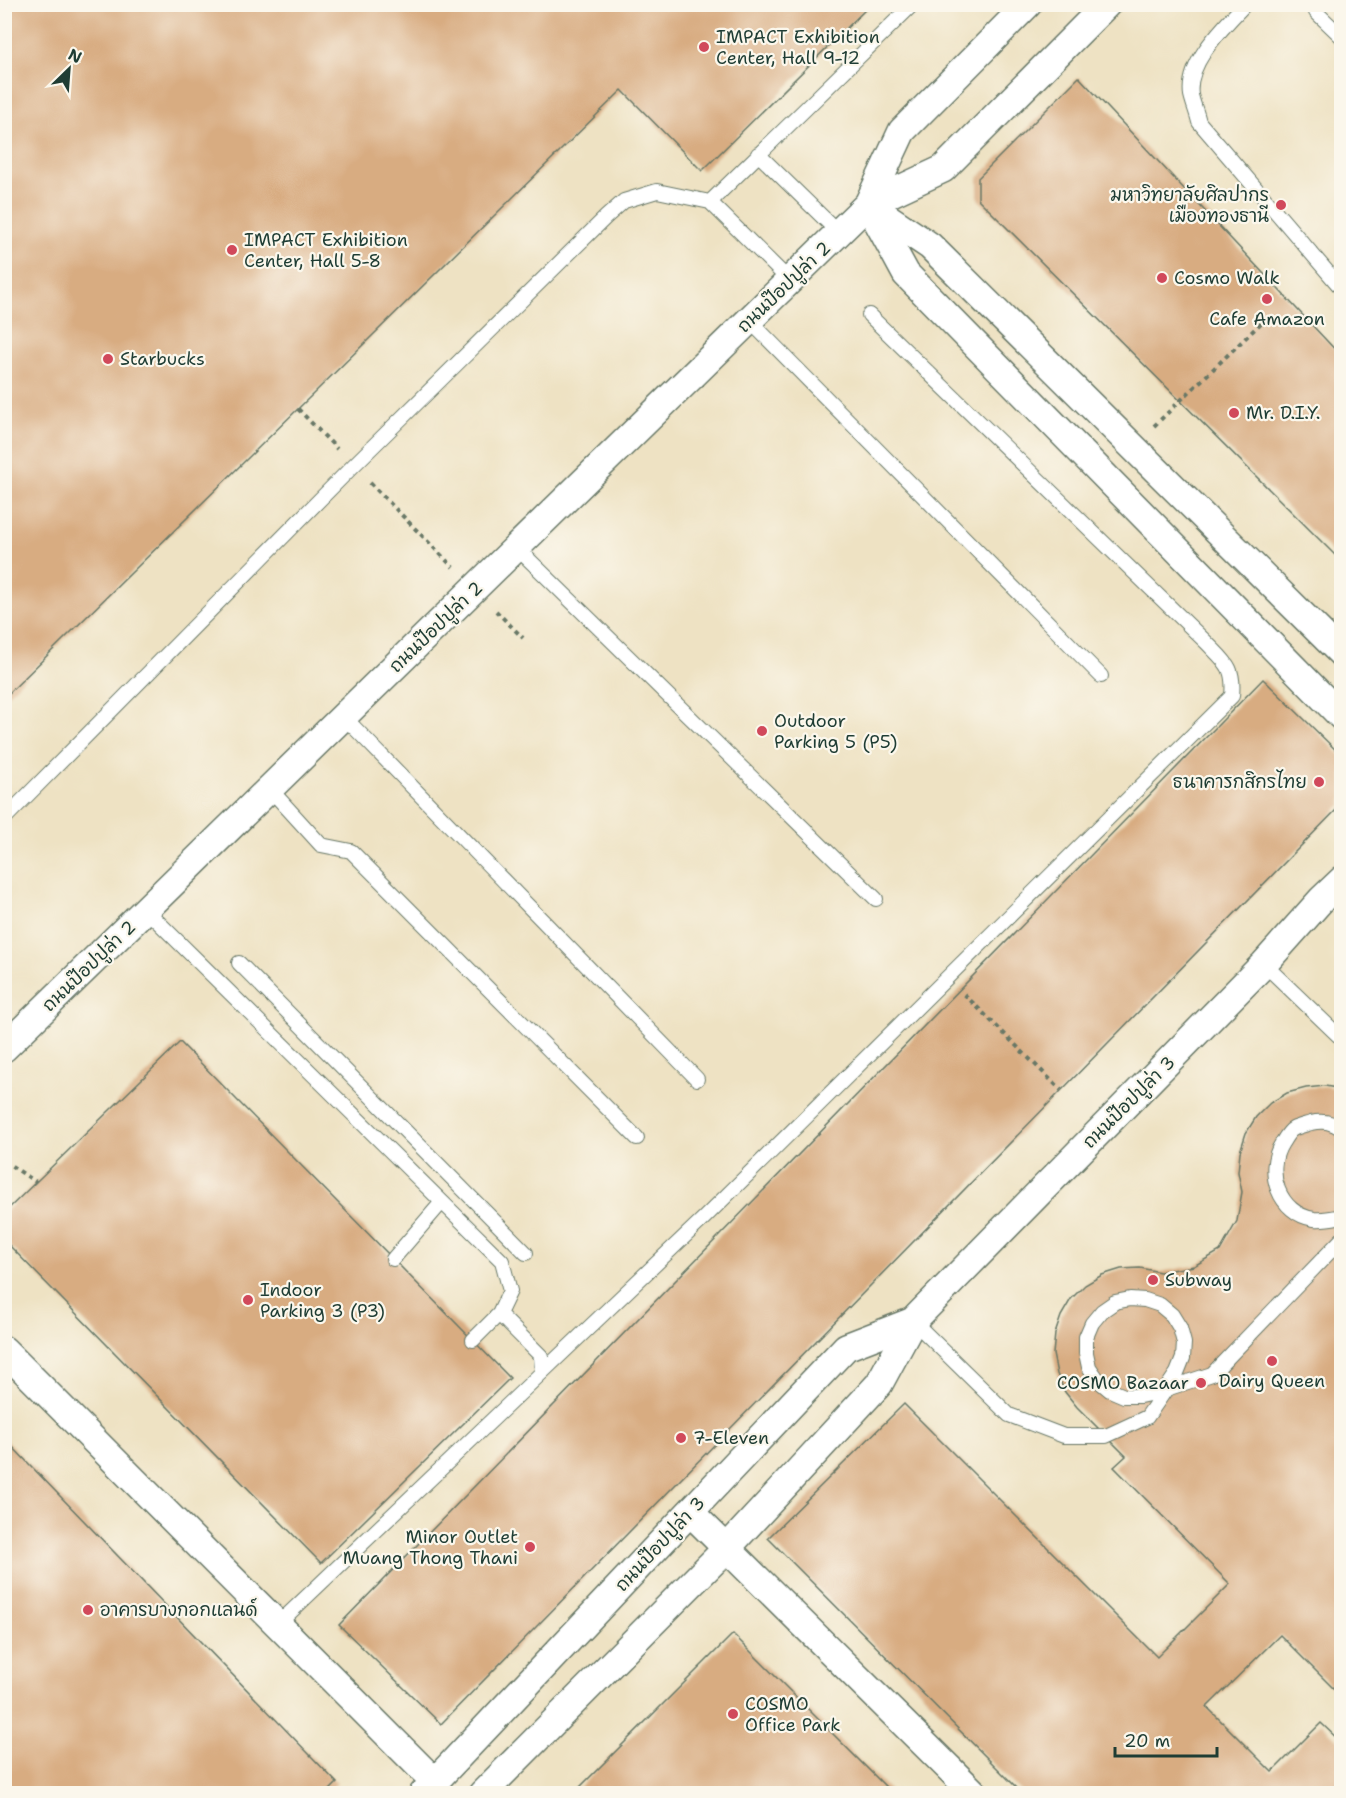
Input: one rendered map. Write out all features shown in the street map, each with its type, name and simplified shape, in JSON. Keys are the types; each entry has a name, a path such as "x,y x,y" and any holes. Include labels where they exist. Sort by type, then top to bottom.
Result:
{"street":[{"name":"ถนนป๊อปปูล่า 2","path":"868,204 902,131 1028,4"},
{"name":"ถนนป๊อปปูล่า 2","path":"4,1048 868,204 943,169 1107,4"},
{"path":"868,204 930,246 1341,654"},
{"path":"868,204 906,274 1341,717"},
{"name":"ถนนป๊อปปูล่า 3","path":"482,1794 726,1549 879,1384 913,1321 1264,964 1341,880"},
{"name":"ถนนป๊อปปูล่า 3","path":"429,1788 846,1347 913,1321"},
{"path":"4,1350 278,1624 429,1788"},
{"path":"690,1512 975,1794"}],"lane":[{"path":"710,202 913,4"},
{"path":"1245,4 1218,34 1194,68 1191,93 1199,122 1341,289"},
{"path":"1316,12 1341,37"},
{"path":"758,154 839,233"},
{"path":"4,819 353,466 624,201 657,191 710,202 790,281"},
{"path":"278,1624 760,1163 1232,696 1233,679 1230,667 869,315"},
{"path":"749,320 1101,676"},
{"path":"517,548 876,899"},
{"path":"344,717 697,1079"},
{"path":"270,789 321,845 351,850 637,1138"},
{"path":"147,910 502,1261 510,1292 498,1314 473,1340"},
{"path":"239,963 526,1253"},
{"path":"1264,964 1341,1039"},
{"path":"1341,1129 1333,1123 1317,1122 1291,1130 1280,1146 1275,1160 1274,1175 1278,1190 1286,1203 1297,1213 1312,1219 1327,1220 1341,1216"},
{"path":"393,1259 442,1202"},
{"path":"913,1321 1010,1415 1064,1436 1106,1436 1147,1417 1165,1390 1171,1382 1177,1373 1183,1358 1184,1343 1180,1328 1172,1315 1160,1305 1145,1300 1130,1299 1115,1302 1102,1311 1092,1323 1086,1337 1088,1360 1098,1380 1110,1390 1124,1396 1140,1396 1164,1390 1174,1386 1212,1374 1341,1239"},
{"path":"498,1314 541,1356 542,1371"}],"path":[{"path":"1132,447 1261,323"},
{"path":"298,409 523,638"},
{"path":"960,989 1061,1090"},
{"path":"4,1161 36,1182"}],"building":[{"name":"IMPACT Exhibition Center, Hall 5-8","path":"4,4 871,4 702,171 622,90 4,698"},
{"name":"Cosmo Walk","path":"1079,77 1342,357 1342,562 978,199 978,178"},
{"path":"1263,679 1342,756 1342,804 441,1724 339,1625"},
{"name":"Indoor Parking 3 (P3)","path":"180,1042 510,1378 321,1563 4,1240 4,1213"},
{"path":"1325,1086 1342,1089 1342,1697 1280,1635 1207,1707 1272,1772 1321,1723 1342,1743 1342,1794 1023,1794 768,1538 904,1404 1157,1657 1230,1584 1114,1467 1126,1456 1065,1392 1057,1374 1053,1354 1055,1334 1061,1316 1071,1299 1085,1285 1102,1275 1121,1269 1140,1268 1160,1272 1194,1266 1220,1251 1237,1221 1242,1192 1238,1172 1240,1152 1246,1133 1256,1117 1270,1103 1287,1093"},
{"name":"อาคารบางกอกแลนด์","path":"4,1438 337,1783 326,1794 11,1794 4,1787"},
{"name":"COSMO Office Park","path":"733,1634 893,1794 573,1794"}],"place":[{"name":"IMPACT Exhibition Center, Hall 9-12","path":"704,47"},
{"name":"มหาวิทยาลัยศิลปากร เมืองทองธานี","path":"1281,205"},
{"name":"IMPACT Exhibition Center, Hall 5-8","path":"232,250"},
{"name":"Cosmo Walk","path":"1162,278"},
{"name":"Cafe Amazon","path":"1267,299"},
{"name":"Starbucks","path":"108,359"},
{"name":"Mr. D.I.Y.","path":"1234,413"},
{"name":"Outdoor Parking 5 (P5)","path":"762,731"},
{"name":"ธนาคารกสิกรไทย","path":"1319,782"},
{"name":"Subway","path":"1153,1280"},
{"name":"Indoor Parking 3 (P3)","path":"248,1300"},
{"name":"Dairy Queen","path":"1272,1361"},
{"name":"COSMO Bazaar","path":"1201,1383"},
{"name":"7-Eleven","path":"681,1438"},
{"name":"Minor Outlet Muang Thong Thani","path":"530,1547"},
{"name":"อาคารบางกอกแลนด์","path":"88,1610"},
{"name":"COSMO Office Park","path":"733,1714"}]}
